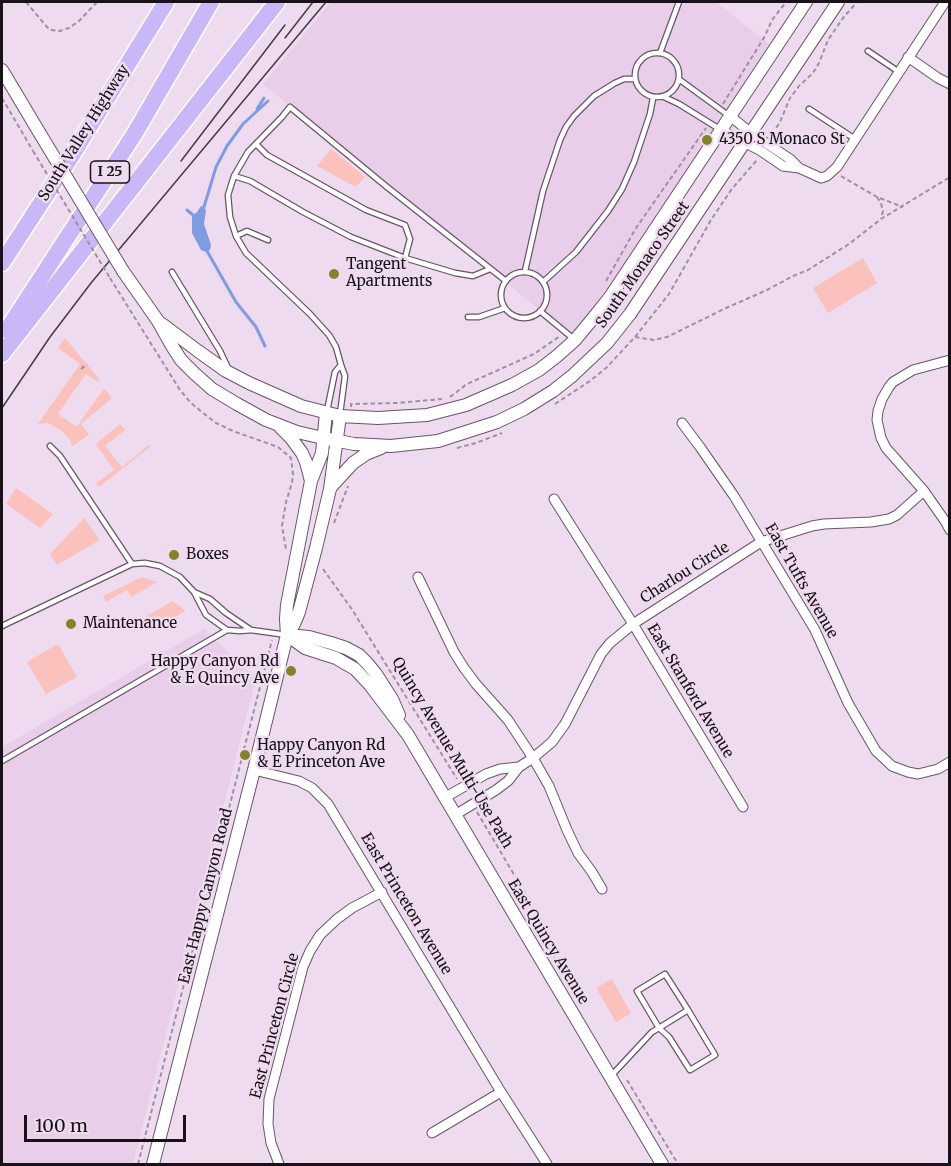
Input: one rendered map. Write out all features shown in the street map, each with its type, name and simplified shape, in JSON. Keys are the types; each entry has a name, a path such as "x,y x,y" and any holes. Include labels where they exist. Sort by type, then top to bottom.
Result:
{"highway":[{"path":"111,89 154,2"},
{"name":"South Valley Highway","path":"2,263 67,163 166,2"},
{"name":"I 25","path":"2,339 135,133 211,2"},
{"path":"2,354 277,2"}],"main road":[{"name":"South Monaco Street","path":"326,413 345,412 378,418 427,415 466,405 513,386 557,356 570,336 610,297 715,126 806,2"},
{"name":"South Monaco Street","path":"323,438 354,444 391,446 438,441 476,430 524,409 572,376 607,343 630,314 838,2"},
{"path":"2,70 123,271 158,321 176,353 212,389 237,404 297,432 323,438"},
{"path":"158,321 230,373 277,397 326,413"},
{"name":"East Happy Canyon Road","path":"287,635 297,619 302,603 330,489 337,441 345,412"},
{"name":"East Happy Canyon Road","path":"153,1164 287,635 287,605 312,481 322,453 326,413"},
{"path":"275,423 291,438 302,453 312,481"},
{"path":"330,489 345,470 359,458 375,450 391,446"},
{"name":"East Quincy Avenue","path":"287,635 305,648 336,658 356,669 408,735 455,816 615,1072 662,1164"}],"street":[{"path":"715,126 748,138 764,147 783,166 799,168 821,178 827,176 833,172 945,2"},
{"path":"908,57 950,84"},
{"path":"725,112 748,138"},
{"path":"950,360 913,370 899,378 889,387 878,411 879,431 886,448 924,490 950,530"},
{"name":"East Tufts Avenue","path":"682,423 734,496 815,630 848,704 876,751 898,769 918,774 938,769 950,762"},
{"name":"Charlou Circle","path":"455,816 508,781 519,767 552,742 565,724 601,654 610,643 633,624 761,542 812,526 889,519 897,515 924,490"},
{"name":"East Stanford Avenue","path":"554,499 633,624 742,807"},
{"path":"418,577 464,668 508,720 533,758 549,786 578,853 602,889"},
{"name":"Charlou Circle","path":"444,798 486,774 500,769 519,767"},
{"name":"East Princeton Avenue","path":"254,770 298,781 323,797 547,1164"},
{"name":"East Princeton Circle","path":"279,1164 271,1143 268,1124 269,1099 303,967 320,935 352,908 382,892"},
{"path":"432,1133 501,1092"}],"lane":[{"path":"660,53 679,2"},
{"path":"868,51 899,72"},
{"path":"664,97 675,89 680,80 678,67 670,57 660,53 650,54 642,58 635,70 635,79 644,94 652,98 664,97 715,126"},
{"path":"525,271 543,191 566,127 594,96 615,83 635,79"},
{"path":"680,80 725,112"},
{"path":"543,282 576,252 609,211 634,162 650,114 652,98"},
{"path":"345,412 345,376 336,347 329,335 246,253 236,236 230,217 228,195 234,176 248,152 290,106 387,187 506,281"},
{"path":"809,109 855,139"},
{"path":"256,144 267,155 366,210 405,225 410,239 405,258"},
{"path":"234,176 250,181 303,213 351,237 405,258 435,268 473,276 490,269"},
{"path":"236,236 247,231 268,240"},
{"path":"525,271 543,282 546,296 540,311 530,317 521,318 514,316 505,308 501,291 506,281 513,275 525,271"},
{"path":"172,272 226,360 230,373"},
{"path":"468,317 479,317 505,308"},
{"path":"540,311 570,336"},
{"path":"326,413 335,372 340,365"},
{"path":"50,446 66,465 132,564"},
{"path":"2,626 132,564 149,564 167,569 180,577 195,592 206,615 227,630 251,630 287,635"},
{"path":"195,592 210,599 251,630"},
{"path":"2,760 227,630"},
{"path":"665,974 715,1055 690,1070 669,1037 659,1028 637,991 665,974"},
{"path":"615,1072 652,1032 688,1010"}],"path":[{"path":"26,2 47,27 60,31 79,21 97,2"},
{"path":"725,112 772,20 786,2"},
{"path":"857,2 828,40 813,73 790,98 780,122 753,165 719,207 669,294 635,337 661,339 808,270 849,244 881,219 950,177"},
{"path":"2,98 110,278"},
{"path":"606,280 636,228 715,126"},
{"path":"833,172 877,197 903,207"},
{"path":"877,197 883,211 881,219"},
{"path":"345,412 351,404 446,399 466,384 570,336"},
{"path":"81,369 87,364"},
{"path":"287,553 282,526 292,483 291,458"},
{"path":"333,528 348,486"},
{"name":"Quincy Avenue Multi-Use Path","path":"322,567 351,608 462,788"},
{"path":"138,1164 274,634"},
{"name":"Quincy Avenue Multi-Use Path","path":"473,805 548,932 555,963"},
{"path":"615,1072 678,1164"}],"shaded area":[{"path":"331,2 716,2 769,44 602,297 570,335 263,84"},
{"path":"331,149 365,177 356,187 317,166"},
{"path":"863,258 877,283 828,313 813,288"},
{"path":"65,338 100,380 98,382 86,374 58,414 77,427 104,388 112,398 81,424 89,435 72,446 61,430 48,423 38,424 80,364 58,348"},
{"path":"120,424 125,430 105,446 122,467 150,444 151,446 99,487 96,483 114,470 96,444"},
{"path":"16,488 53,514 40,528 6,504"},
{"path":"84,518 100,540 57,565 50,554"},
{"path":"142,577 157,582 132,597 127,590 106,602 103,596"},
{"path":"173,601 185,611 151,631 143,618"},
{"path":"204,629 256,678 133,1164 2,1164 2,747"},
{"path":"58,644 77,677 46,694 27,662"},
{"path":"612,979 631,1013 616,1022 596,988"}],"water":[{"path":"201,206 206,210 204,224 211,245 210,250 206,252 201,250 192,233 192,216"}],"waterway":[{"path":"257,109 264,98"},
{"path":"204,207 216,167 227,146 243,124 268,101"},
{"path":"187,210 193,215"},
{"path":"207,251 236,302 256,327 265,346"}],"tram line":[{"path":"285,38 313,2"},
{"path":"2,408 50,337 91,283 326,2"},
{"path":"181,161 285,25"}],"place":[{"name":"4350 S Monaco St","path":"707,140"},
{"name":"Tangent Apartments","path":"334,274"},
{"name":"Boxes","path":"174,555"},
{"name":"Maintenance","path":"71,624"},
{"name":"Happy Canyon Rd & E Quincy Ave","path":"291,671"},
{"name":"Happy Canyon Rd & E Princeton Ave","path":"245,755"}]}
